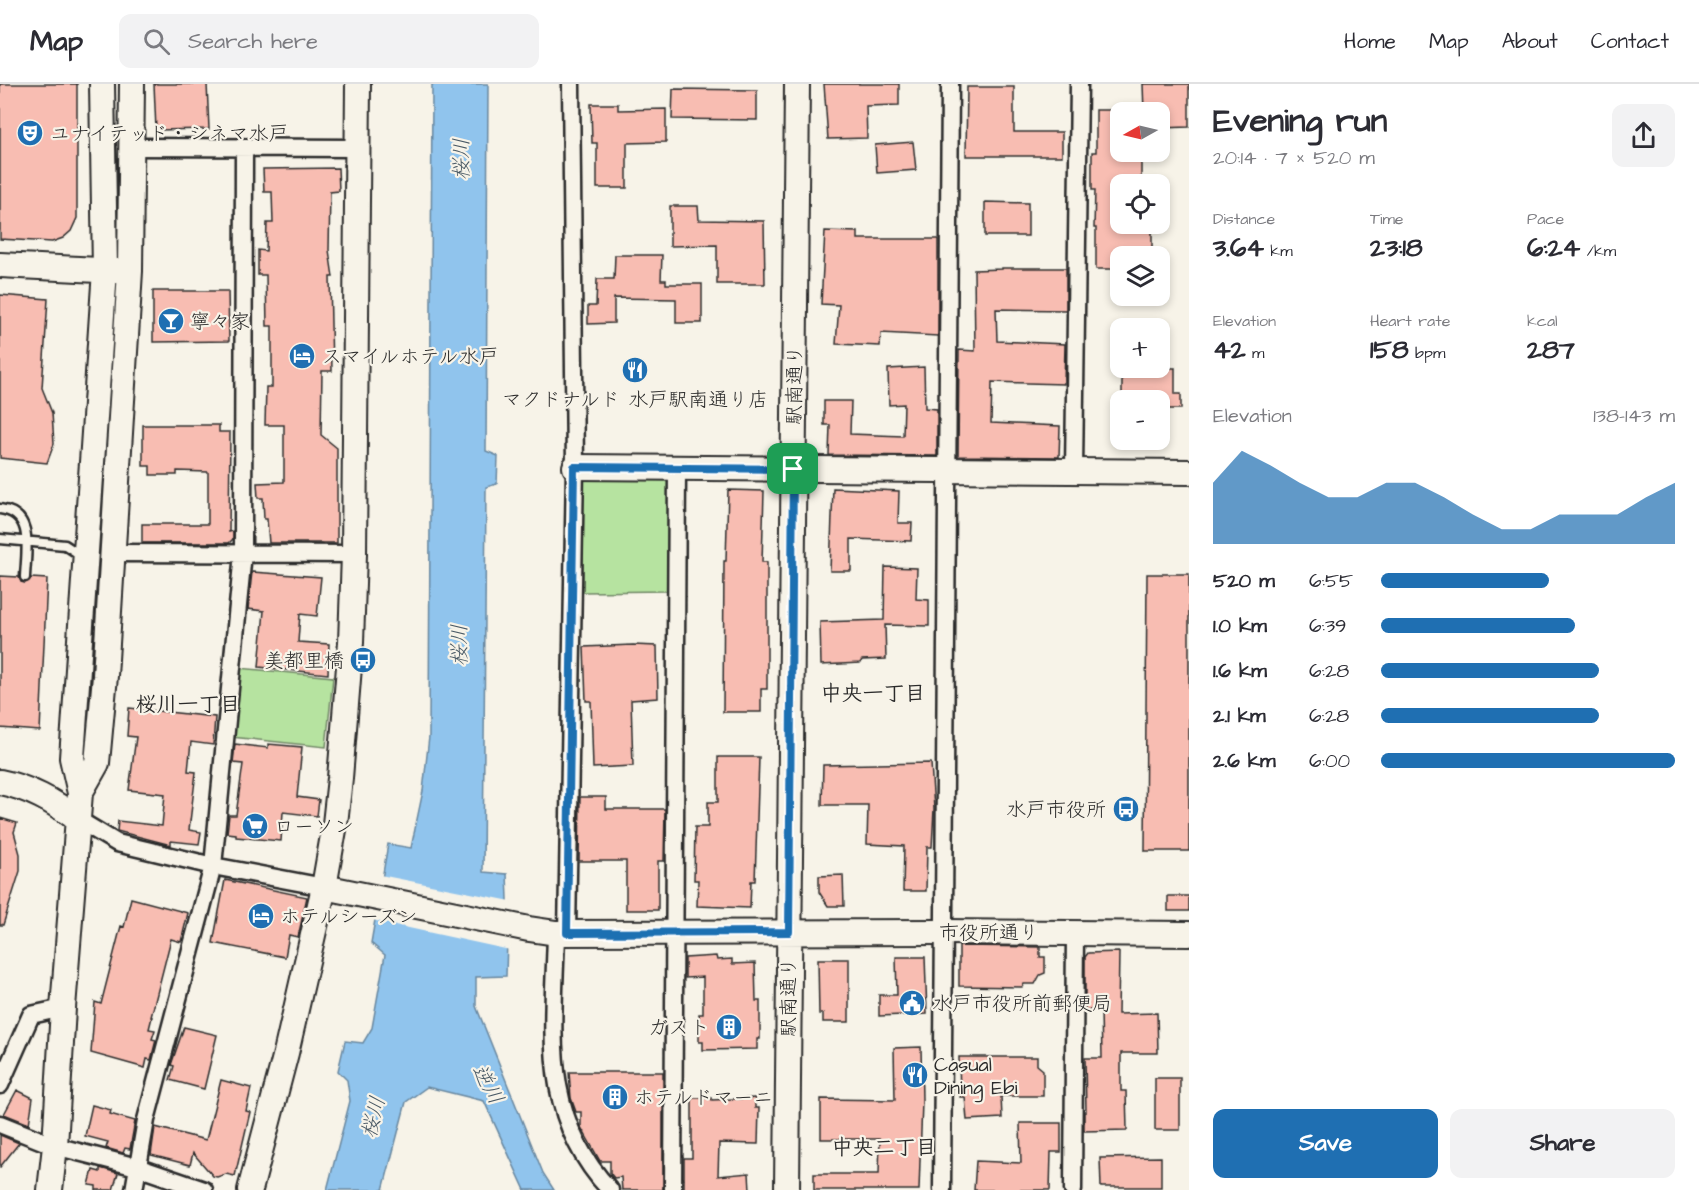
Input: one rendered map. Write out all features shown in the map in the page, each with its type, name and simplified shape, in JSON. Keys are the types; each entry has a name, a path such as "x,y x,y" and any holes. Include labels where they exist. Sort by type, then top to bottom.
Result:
{"street":[{"path":"50,1190 80,793 72,758 105,270 102,84"},
{"path":"80,793 97,763 105,676 130,271 132,84"},
{"path":"250,1190 286,1053 324,888 335,824 348,688 354,554 358,84"},
{"path":"571,84 574,467 561,933 553,1049 560,1100 571,1133 584,1158 610,1190"},
{"name":"駅南通り","path":"787,1190 797,84"},
{"path":"942,1190 950,84"},
{"path":"1074,471 1079,84"},
{"path":"132,147 357,148"},
{"path":"134,1190 146,1120 213,866 243,553 244,149"},
{"path":"0,265 130,271"},
{"path":"574,467 1189,472"},
{"path":"673,1190 677,468"},
{"path":"112,553 354,554"},
{"path":"0,782 35,792 117,843 213,866 324,888"},
{"name":"市役所通り","path":"324,888 529,929 561,933 1189,934"},
{"path":"1073,1190 1075,933"},
{"path":"0,1085 31,1015 63,1008"},
{"path":"0,1124 55,1146 137,1167 204,1190"}],"lane":[{"path":"0,509 12,511 23,520 27,542 25,577"},
{"path":"0,539 65,545 86,558"}],"green space":[{"path":"587,476 664,477 669,484 668,591 583,592 582,481"},
{"path":"238,668 333,677 326,747 231,737"}],"water":[{"path":"432,84 488,84 486,451 498,456 497,484 486,487 483,872 507,874 508,899 506,976 476,977 476,1006 543,1173 554,1190 525,1190 484,1101 427,1087 406,1102 383,1190 327,1190 350,1101 347,1080 338,1071 345,1041 363,1043 372,1028 385,955 371,943 388,844 411,848 423,791 429,737"}],"pier":[{"path":"380,875 511,901 510,950 372,920"}],"building":[{"path":"0,84 77,84 77,218 71,231 63,238 52,242 0,239"},
{"path":"154,84 207,84 209,129 156,130"},
{"path":"824,84 899,84 899,105 866,106 867,138 828,139"},
{"path":"1143,84 1189,84 1189,127 1170,128 1170,102 1144,102"},
{"path":"967,87 1014,87 1014,132 1062,132 1062,156 966,156"},
{"path":"673,89 757,90 757,120 672,119"},
{"path":"591,104 618,104 618,110 666,109 666,142 627,143 627,188 597,188 597,143 592,143"},
{"path":"1096,110 1110,110 1110,162 1141,162 1141,174 1110,174 1110,234 1152,234 1152,246 1110,246 1110,269 1096,269 1092,152 1096,152"},
{"path":"913,142 916,170 877,173 875,145"},
{"path":"338,168 339,191 330,192 329,250 333,277 330,277 332,371 322,371 321,435 337,448 337,543 269,543 263,498 258,498 257,483 284,482 284,425 265,425 266,387 272,387 272,326 267,326 266,275 258,275 258,250 266,251 267,223 273,223 272,192 264,192 263,169"},
{"path":"985,202 1028,203 1028,236 985,236"},
{"path":"670,206 698,206 699,220 764,221 765,284 717,284 717,245 670,246"},
{"path":"825,231 858,232 858,239 938,239 938,336 881,333 880,346 836,344 839,305 821,304"},
{"path":"615,255 662,255 661,280 666,280 666,284 702,284 702,323 676,323 676,299 614,298 614,323 588,324 588,306 596,306 597,279 614,279"},
{"path":"1066,268 1066,310 996,309 997,341 1065,344 1064,384 992,382 991,423 1060,426 1059,457 958,456 959,350 975,351 974,270"},
{"path":"153,291 228,291 229,341 153,342"},
{"path":"0,295 48,299 42,388 52,413 54,444 47,463 0,458"},
{"path":"924,367 925,408 937,409 937,456 829,455 830,425 824,425 824,401 851,401 850,434 903,436 904,404 889,405 888,369"},
{"path":"1170,368 1175,368 1175,394 1181,394 1181,409 1170,409 1170,390 1122,390 1122,378 1170,378"},
{"path":"143,425 219,425 219,432 230,432 229,532 233,531 233,539 229,543 142,543 142,524 208,524 208,472 177,471 177,475 150,475 150,466 143,466"},
{"path":"833,488 899,491 898,523 912,523 911,541 851,539 851,571 830,571"},
{"path":"728,490 764,491 762,562 767,562 767,689 761,689 761,712 723,712 724,561 726,561"},
{"path":"885,567 917,568 916,599 929,600 929,626 885,625 886,659 821,665 820,622 884,620"},
{"path":"252,572 321,577 317,616 300,614 298,642 329,644 328,674 259,667 264,611 248,609"},
{"path":"1147,574 1189,574 1189,851 1145,851"},
{"path":"0,576 19,577 21,582 25,583 31,578 47,579 40,731 0,728"},
{"path":"657,646 658,698 631,700 633,766 593,768 591,701 586,701 584,647"},
{"path":"129,708 215,717 213,745 191,742 188,771 196,772 189,830 201,832 199,844 171,841 171,845 117,831 118,821 162,826 165,794 129,790 136,737 127,736"},
{"path":"235,744 268,748 268,744 302,747 297,797 319,800 317,816 283,812 281,841 236,837 236,834 227,833 229,815 236,815 243,764 233,763"},
{"path":"718,757 759,757 755,881 751,881 750,908 697,906 698,880 694,880 695,827 708,827 708,802 718,802"},
{"path":"931,763 934,809 932,847 927,847 926,891 903,891 904,846 867,844 868,805 822,805 823,765"},
{"path":"580,797 606,797 606,809 665,809 664,861 658,861 658,910 626,910 626,861 579,861"},
{"path":"0,818 17,823 14,832 20,854 20,871 3,925 0,925"},
{"path":"843,875 844,906 828,906 819,892 819,876"},
{"name":"ホテルシーズン","path":"225,880 307,897 298,937 289,935 285,957 213,943"},
{"path":"1168,896 1189,896 1189,911 1168,911"},
{"path":"131,898 188,913 181,942 171,939 149,1029 155,1030 152,1039 156,1040 151,1060 147,1059 145,1068 91,1053 95,1002 101,1004 121,926 124,927"},
{"path":"959,946 1040,947 1040,957 1045,957 1045,973 1040,975 1035,984 1024,984 1022,987 959,986"},
{"path":"1119,952 1118,1014 1157,1013 1158,1053 1121,1053 1121,1091 1126,1091 1127,1130 1084,1131 1085,1058 1102,1058 1101,1010 1085,1010 1085,957 1088,953"},
{"path":"716,956 717,960 732,959 732,964 755,963 756,1001 760,1001 760,1039 757,1039 757,1049 703,1050 703,1042 699,1042 699,1014 703,1014 703,977 685,978 685,958"},
{"path":"896,957 925,957 927,1014 879,1016 879,995 897,995"},
{"path":"818,959 849,959 849,1022 823,1022 823,1014 819,1014"},
{"path":"184,1027 217,1035 204,1089 170,1080 174,1066 171,1065"},
{"path":"921,1047 919,1190 814,1190 814,1174 879,1174 880,1139 821,1139 821,1099 895,1100 894,1048"},
{"path":"959,1057 1037,1057 1037,1065 1043,1070 1043,1096 1001,1096 1002,1118 967,1120 965,1097 960,1097"},
{"path":"569,1072 663,1072 663,1190 622,1190 621,1177 614,1178 610,1173 610,1161 600,1161 581,1127 581,1112 576,1112 571,1098"},
{"path":"1155,1078 1180,1078 1180,1130 1155,1130"},
{"path":"221,1080 251,1088 246,1111 250,1112 235,1176 226,1174 213,1176 193,1153 190,1165 151,1155 155,1127 206,1140"},
{"path":"17,1090 33,1098 29,1124 4,1114"},
{"path":"692,1098 712,1098 712,1100 755,1098 755,1108 759,1108 758,1144 719,1143 718,1176 749,1173 750,1190 684,1190 684,1158 692,1158"},
{"path":"92,1105 111,1110 110,1114 135,1121 130,1149 125,1148 123,1153 106,1148 108,1142 85,1136"},
{"path":"1020,1123 1061,1123 1061,1152 1051,1152 1050,1190 974,1190 976,1161 1021,1163"},
{"path":"0,1135 19,1143 0,1167"},
{"path":"1161,1157 1161,1187 1101,1187 1100,1158"},
{"path":"100,1168 118,1173 113,1190 96,1190 96,1186 89,1185 93,1170 100,1172"}],"place":[{"name":"ユナイテッド・シネマ水戸","path":"30,133"},
{"name":"寧々家","path":"171,321"},
{"name":"スマイルホテル水戸","path":"302,356"},
{"name":"マクドナルド 水戸駅南通り店","path":"635,370"},
{"name":"美都里橋","path":"363,660"},
{"name":"水戸市役所","path":"1126,809"},
{"name":"ローソン","path":"255,826"},
{"name":"ホテルシーズン","path":"261,916"},
{"name":"水戸市役所前郵便局","path":"912,1003"},
{"name":"ガスト","path":"729,1027"},
{"name":"Casual Dining Ebi","path":"915,1075"},
{"name":"ホテルドマーニ","path":"615,1097"}],"district":[{"name":"中央一丁目","path":"873,693"},
{"name":"桜川一丁目","path":"188,704"},
{"name":"中央二丁目","path":"884,1147"}],"route":[{"path":"574,467 793,469 789,932 567,933 574,467"}],"water label":[{"name":"桜川","path":"461,159"},
{"name":"桜川","path":"459,645"},
{"name":"逆川","path":"488,1084"},
{"name":"桜川","path":"373,1117"}]}
